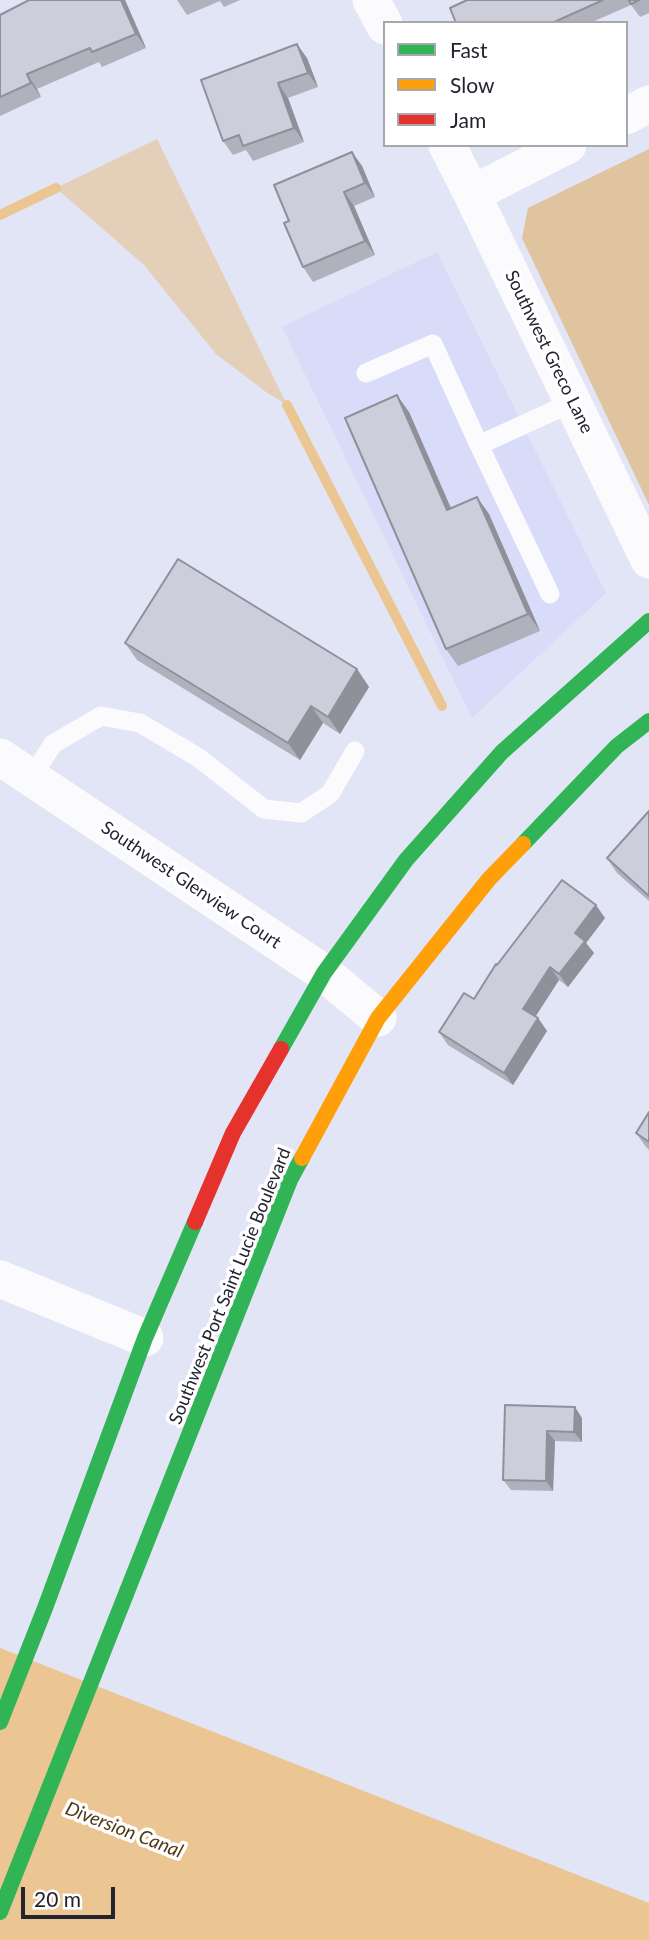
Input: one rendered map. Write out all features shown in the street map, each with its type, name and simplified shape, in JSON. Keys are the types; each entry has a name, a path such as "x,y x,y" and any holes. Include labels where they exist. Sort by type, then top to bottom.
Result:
{"main road":[{"path":"0,1722 145,1338 233,1133 324,973 406,860 502,752 649,621"},
{"name":"Southwest Port Saint Lucie Boulevard","path":"0,1912 290,1180 378,1018 489,879 617,747 649,720"}],"street":[{"path":"371,0 383,22"},
{"path":"628,115 649,104"},
{"name":"Southwest Greco Lane","path":"448,147 649,560"},
{"path":"472,194 564,147"},
{"name":"Southwest Glenview Court","path":"0,757 324,973 378,1018"},
{"path":"0,1279 145,1338"}],"lane":[{"path":"366,373 433,344 550,594"},
{"path":"479,445 573,402"},
{"path":"32,778 53,744 101,716 140,723 199,758 264,809 301,813 330,794 355,751"}],"shaded area":[{"path":"157,139 287,405 216,354 144,265 56,188"},
{"path":"649,149 649,505 522,238 528,208"},
{"path":"437,252 606,593 472,718 282,327"}],"water":[{"name":"Diversion Canal","path":"0,1648 649,1903 649,1940 0,1940"}],"building":[{"path":"29,0 121,0 136,34 92,52 90,48 27,74 31,83 0,97 0,15"},
{"path":"467,0 603,0 556,21 455,21 450,8"},
{"path":"297,44 308,73 278,83 294,128 243,146 239,135 223,141 201,80"},
{"path":"352,152 365,183 344,192 365,241 303,267 284,223 289,221 274,185"},
{"path":"397,395 447,510 477,497 528,614 446,649 345,418"},
{"path":"178,559 357,669 328,717 311,706 288,743 125,643"},
{"path":"649,811 649,896 607,858"},
{"path":"562,880 596,905 575,933 585,941 559,974 550,967 523,1009 538,1018 504,1073 439,1032 464,993 474,999 496,964"},
{"path":"649,1112 649,1142 636,1133"},
{"path":"505,1405 575,1407 574,1432 547,1431 546,1481 503,1480"}],"waterway":[{"path":"0,215 56,188"},
{"path":"287,405 442,706"}],"traffic: fast":[{"path":"281,1049 324,973 406,860 502,752 649,621"},
{"path":"523,844 617,746 649,721"},
{"path":"0,1912 290,1180 302,1158"},
{"path":"0,1722 145,1338 195,1222"}],"traffic: slow":[{"path":"302,1158 378,1018 489,879 523,844"}],"traffic: jam":[{"path":"195,1222 233,1133 281,1049"}]}
